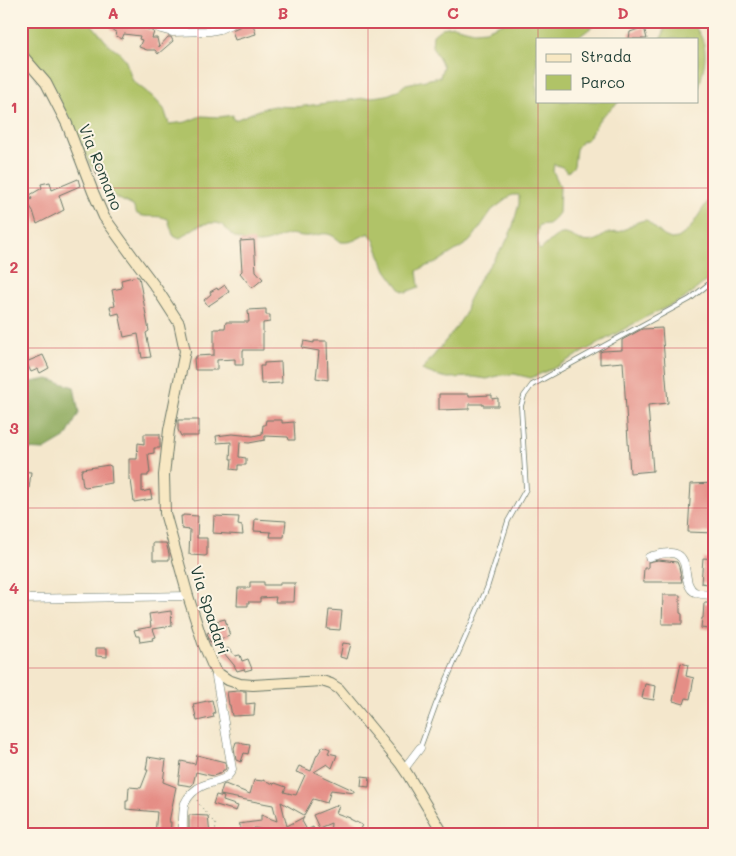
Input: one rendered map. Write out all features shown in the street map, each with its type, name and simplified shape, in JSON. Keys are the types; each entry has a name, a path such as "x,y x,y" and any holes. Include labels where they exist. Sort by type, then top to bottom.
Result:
{"street":[{"path":"143,21 172,32 210,31 238,21"},
{"name":"Via Romano","path":"21,54 46,83 68,124 104,216 157,290"},
{"name":"Via Spadari","path":"157,290 179,323 185,351 169,430 164,475 165,513 188,596 215,671 228,680 240,684 322,681 340,689 404,769 444,835"},
{"path":"649,557 664,553 677,554 682,557 685,564 691,590 696,593 715,595"},
{"path":"21,599 188,596"},
{"path":"183,835 185,804 193,792 203,785 218,782 225,778 230,775 232,769 215,671"},
{"path":"404,769 420,748"}],"lane":[{"path":"420,748 436,704 487,588 508,521 526,489 521,406 524,396 532,386 690,299 715,279"}],"path":[{"path":"193,792 199,804 216,825 215,835"}],"green space":[{"path":"21,21 89,21 108,44 125,59 133,81 153,97 164,109 169,124 186,122 201,116 219,117 233,115 235,120 274,106 297,107 387,95 397,91 406,84 440,77 443,66 432,46 433,35 442,28 453,26 474,31 486,30 508,21 600,21 577,38 536,38 536,102 619,102 601,117 588,139 581,142 576,149 574,166 568,172 554,164 553,171 560,186 559,213 548,224 539,225 537,234 538,248 540,250 553,238 562,234 585,241 597,240 606,234 619,232 646,220 664,236 671,239 678,238 689,230 715,190 715,274 684,299 644,318 556,367 531,378 514,374 487,379 474,377 448,378 435,375 422,370 465,314 468,301 480,278 505,244 512,229 519,204 519,195 512,195 492,210 469,242 436,263 417,271 419,287 406,292 401,290 386,270 374,240 369,233 352,241 345,242 341,242 332,235 325,234 306,236 286,235 266,242 256,243 233,236 224,226 211,223 198,226 180,238 173,235 168,219 137,214 133,206 115,197 105,185 99,173 91,166 68,116 39,67 21,47"},
{"path":"663,21 690,21 697,29 705,52 704,68 699,87 698,38 661,38 664,32"},
{"path":"48,379 74,387 79,413 66,437 44,450 21,449 21,384"}],"building":[{"path":"106,21 129,21 128,24 132,26 133,23 154,32 152,38 157,38 159,47 168,37 171,37 173,41 158,54 155,50 139,47 142,40 139,39 140,36 124,34 122,39 115,35 117,33 111,29 112,25"},
{"path":"244,21 252,21 256,34 235,40 232,30 241,26"},
{"path":"644,27 647,38 629,38 630,32"},
{"path":"101,165 106,178 100,181 94,168"},
{"path":"78,179 80,186 59,195 64,210 37,224 33,211 27,202 32,199 30,195 42,188 41,184 50,182 52,190"},
{"path":"254,240 256,271 263,279 252,288 240,273 242,271 240,241"},
{"path":"139,277 149,331 146,333 151,357 142,358 138,334 124,337 119,313 112,315 110,307 115,306 112,290 122,288 121,280"},
{"path":"225,285 229,292 208,306 204,300 211,294 210,292 217,288 218,290"},
{"path":"266,309 266,315 270,315 270,322 263,323 263,350 243,350 243,365 235,365 235,359 217,360 217,370 195,370 194,358 196,356 214,355 214,329 225,328 226,322 249,322 248,310"},
{"path":"662,328 668,403 648,405 653,471 630,473 623,362 600,364 600,352 622,350 622,340 642,329"},
{"path":"304,341 314,343 314,341 327,341 328,380 316,378 319,351 302,348"},
{"path":"43,355 49,368 40,373 38,369 31,372 26,362"},
{"path":"281,362 282,383 261,384 260,366 264,366 264,363"},
{"path":"439,394 492,395 492,399 498,398 498,406 469,404 469,409 439,410"},
{"path":"178,420 199,420 198,436 181,436 178,430"},
{"path":"266,420 282,420 282,423 294,422 295,440 289,440 288,437 265,436 265,440 249,443 240,442 239,457 246,458 246,465 238,465 238,470 231,469 231,442 217,443 216,436 232,434 253,436 262,434 263,425 265,425"},
{"path":"144,434 160,434 160,448 154,448 154,453 148,454 150,473 148,476 142,476 142,492 150,490 152,499 134,502 131,480 129,480 129,459 137,459 138,443 144,444"},
{"path":"111,466 112,483 83,486 82,469"},
{"path":"21,471 31,472 29,489 21,488"},
{"path":"715,483 715,533 688,532 691,484"},
{"path":"181,516 198,516 197,538 207,538 207,555 189,554 190,530 182,529"},
{"path":"214,516 239,517 238,525 242,526 243,535 213,533"},
{"path":"255,519 286,521 284,537 270,537 271,532 254,531"},
{"path":"153,543 166,543 169,560 153,560"},
{"path":"703,558 715,559 715,585 701,583"},
{"path":"658,560 677,562 682,582 643,582 644,568 648,568 648,562"},
{"path":"250,582 264,582 264,585 295,583 294,602 275,602 276,597 260,598 260,602 248,602 248,606 237,606 238,588 250,588"},
{"path":"663,595 680,595 682,624 662,624"},
{"path":"704,603 715,603 715,630 701,628"},
{"path":"329,610 342,611 340,630 327,629"},
{"path":"171,611 172,626 153,629 156,637 152,638 153,640 140,642 139,636 136,636 134,630 151,627 149,614"},
{"path":"225,619 230,636 210,642 207,633 220,629 217,621"},
{"path":"343,643 351,644 347,659 340,657"},
{"path":"96,648 107,648 107,657 96,656"},
{"path":"228,648 235,656 240,655 242,661 248,659 252,669 237,671 223,652"},
{"path":"681,663 688,665 686,676 694,678 690,699 686,698 684,704 673,701"},
{"path":"645,684 656,686 654,700 642,698"},
{"path":"246,691 246,704 255,703 254,715 232,716 227,692"},
{"path":"212,700 214,717 197,721 193,704"},
{"path":"236,742 250,745 248,754 244,753 241,762 236,760 234,748"},
{"path":"323,746 330,749 328,753 337,755 332,768 327,764 314,772 355,791 355,793 331,790 327,803 313,799 304,815 281,802 287,826 304,817 302,821 307,830 313,827 317,835 292,835 287,829 273,832 254,828 255,835 240,835 240,825 238,824 261,821 261,815 277,821 273,805 220,795 223,785 225,784 250,794 254,780 263,780 286,787 284,792 296,795 305,775 296,772 299,766 311,771 316,757"},
{"path":"197,755 225,762 226,768 222,773 213,776 196,772 191,786 178,784 181,761 195,764"},
{"path":"148,757 166,760 163,782 176,787 169,822 171,822 170,835 155,835 157,812 126,809 129,787 141,788 148,770 146,770"},
{"path":"362,776 370,777 369,787 361,786"},
{"path":"216,795 224,797 223,801 238,806 236,811 213,804"},
{"path":"340,804 336,813 362,825 357,835 330,835 331,823 319,828 313,815"},
{"path":"189,815 208,816 210,835 189,835"}]}
